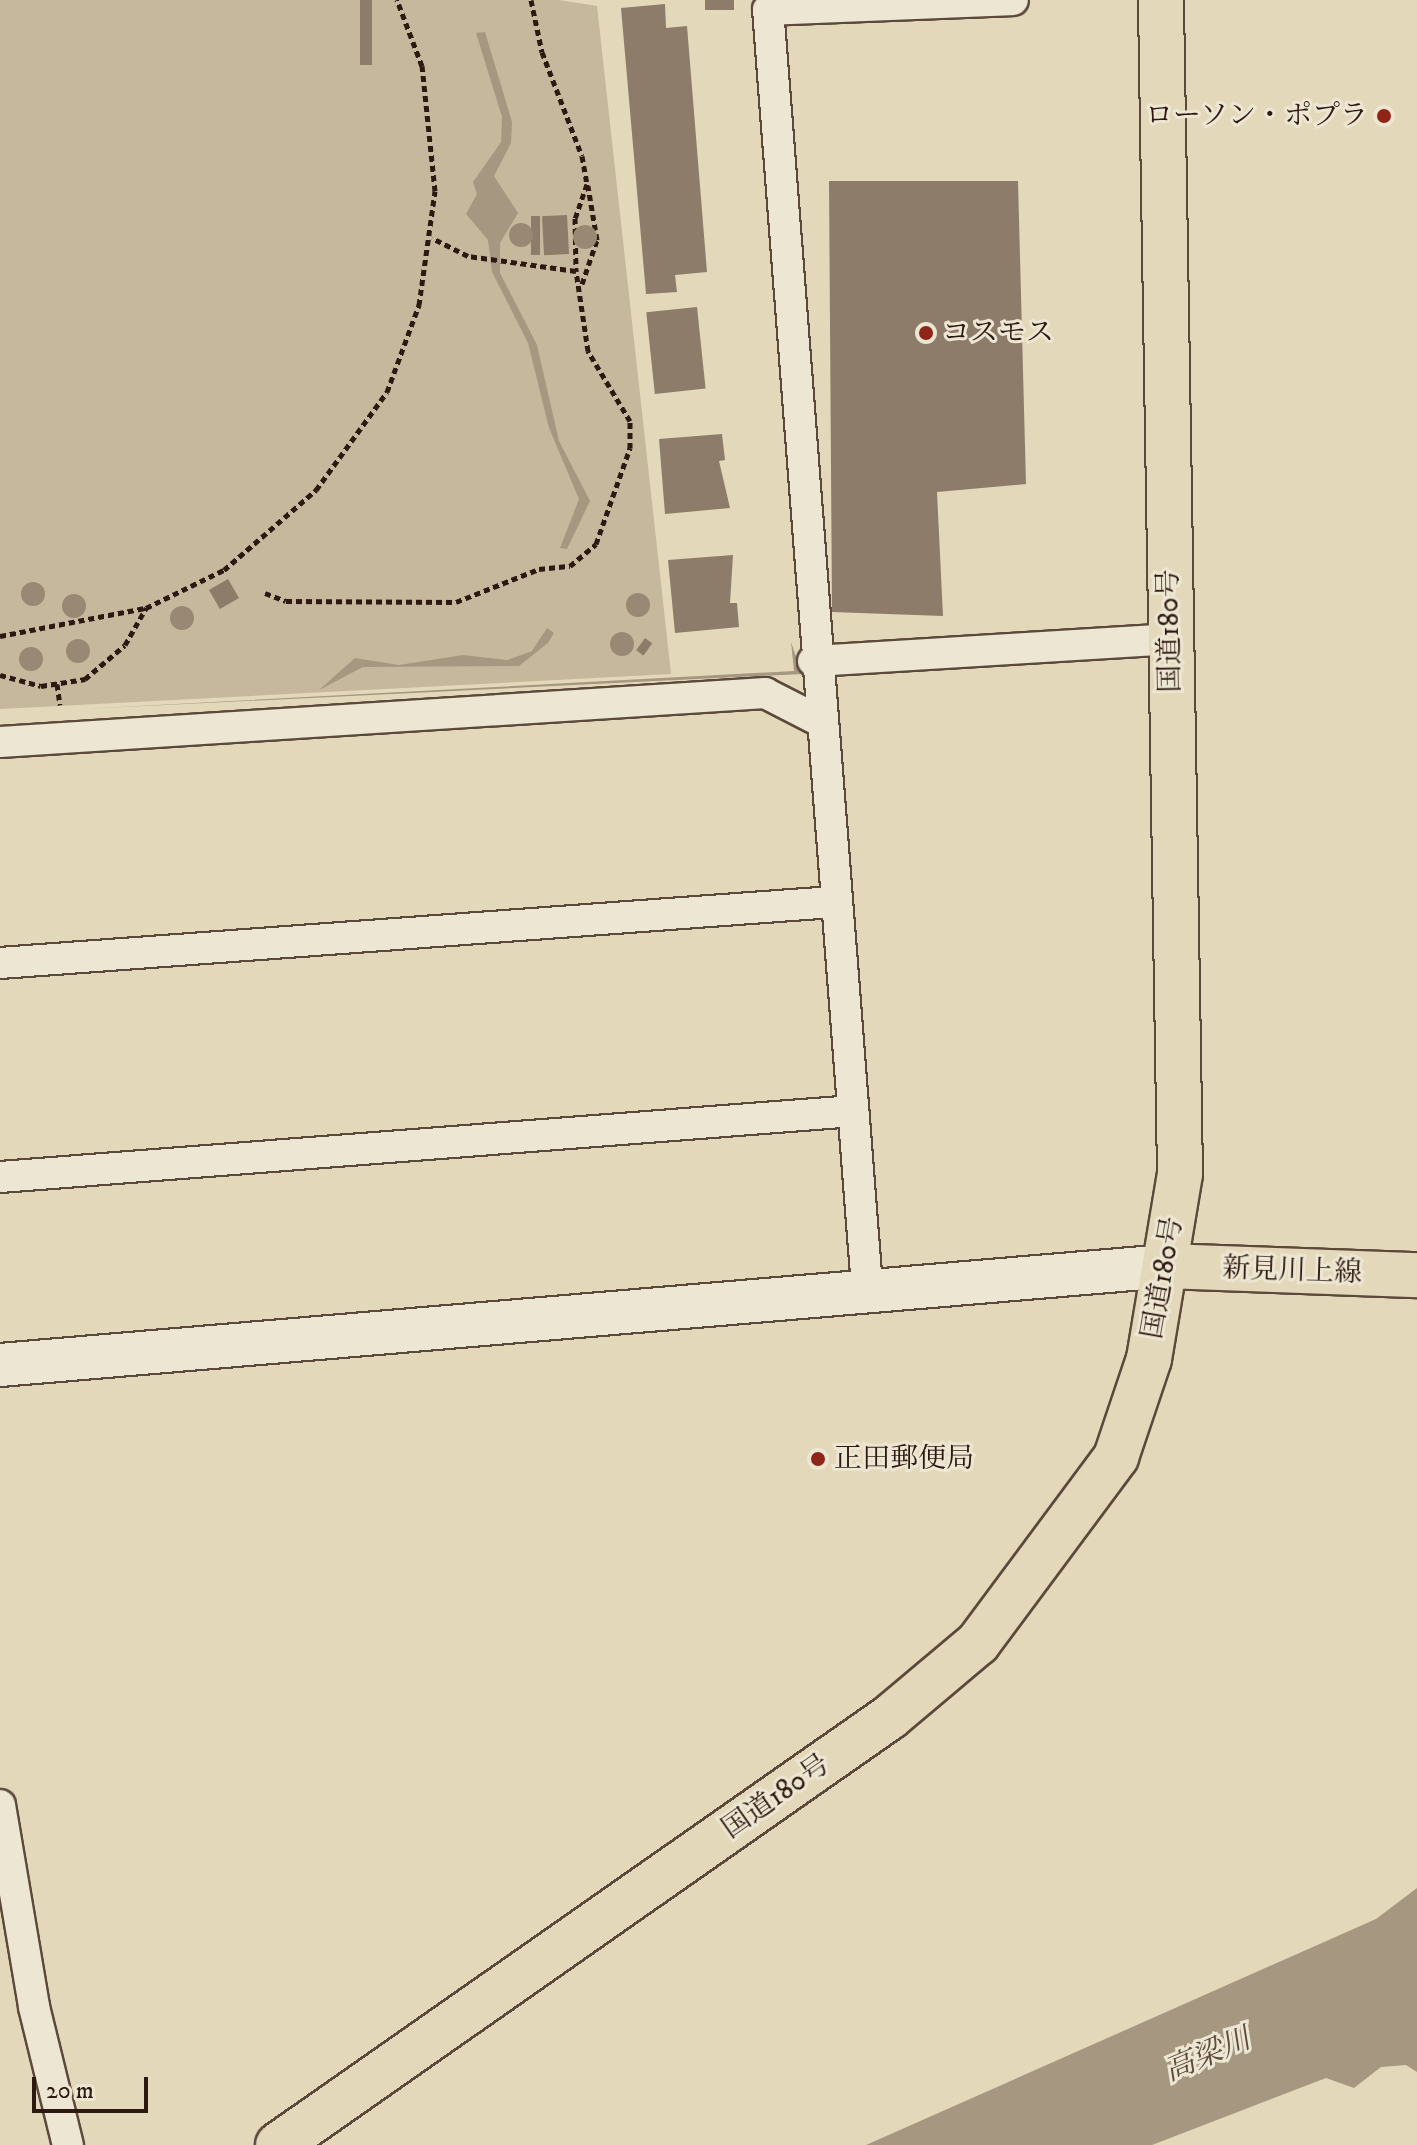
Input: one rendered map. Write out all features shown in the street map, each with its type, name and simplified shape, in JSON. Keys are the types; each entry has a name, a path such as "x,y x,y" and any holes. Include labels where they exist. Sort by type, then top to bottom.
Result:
{"main road":[{"name":"国道180号","path":"278,2145 890,1717 978,1643 1116,1457 1149,1359 1180,1174 1161,0"},
{"name":"新見川上線","path":"1167,1266 1417,1275"}],"street":[{"path":"867,1287 832,902 822,722 813,661 768,10 1013,0"},
{"path":"813,661 1170,639"},
{"path":"0,742 765,693 822,722"},
{"path":"0,963 832,902"},
{"path":"0,1177 853,1111"},
{"path":"0,1365 867,1287 1167,1266"},
{"path":"0,1805 34,2007 68,2145"}],"path":[{"path":"0,636 146,608 224,570 279,527 350,447 387,392 419,305 432,238 431,125 422,66 397,0"},
{"path":"531,0 587,184 597,240 581,285"},
{"path":"265,593 286,601 456,602 584,559 624,469 630,421 588,351 581,285 576,271 575,218 587,184"},
{"path":"432,238 487,261 576,271"},
{"path":"0,675 41,686 85,679 125,645 146,608"}],"shaded area":[{"path":"0,0 559,0 597,6 671,674 0,709"}],"water":[{"path":"485,32 512,122 511,143 494,176 518,213 500,243 500,273 537,345 559,441 590,501 567,549 560,548 579,499 549,428 528,343 492,272 488,240 466,214 477,194 473,182 501,142 502,117 476,33"},
{"path":"547,628 554,633 548,643 519,666 363,667 319,690 355,658 399,665 463,655 507,660 532,651"},
{"path":"791,642 802,674 83,709 794,671"},
{"name":"高梁川","path":"1417,1888 1417,2072 1406,2065 1381,2067 1354,2088 1326,2078 1152,2145 866,2145 1376,1919"}],"building":[{"path":"360,0 372,0 372,65 360,65"},
{"path":"705,0 734,0 734,10 705,10"},
{"path":"665,4 666,28 687,26 707,272 675,275 677,292 646,294 621,8"},
{"name":"コスモス","path":"829,181 1018,181 1026,484 937,492 943,616 832,612"},
{"path":"567,215 569,254 544,255 542,216"},
{"path":"531,216 540,216 540,255 531,255"},
{"path":"697,307 706,389 655,394 646,312"},
{"path":"722,434 725,460 719,461 730,508 665,514 659,439"},
{"path":"733,555 730,603 737,603 739,627 675,633 668,560"},
{"path":"228,579 239,598 220,609 209,590"},
{"path":"645,638 652,643 643,655 636,650"}],"place":[{"name":"ローソン・ポプラ","path":"1384,116"},
{"name":"コスモス","path":"926,333"},
{"name":"正田郵便局","path":"818,1459"}]}
